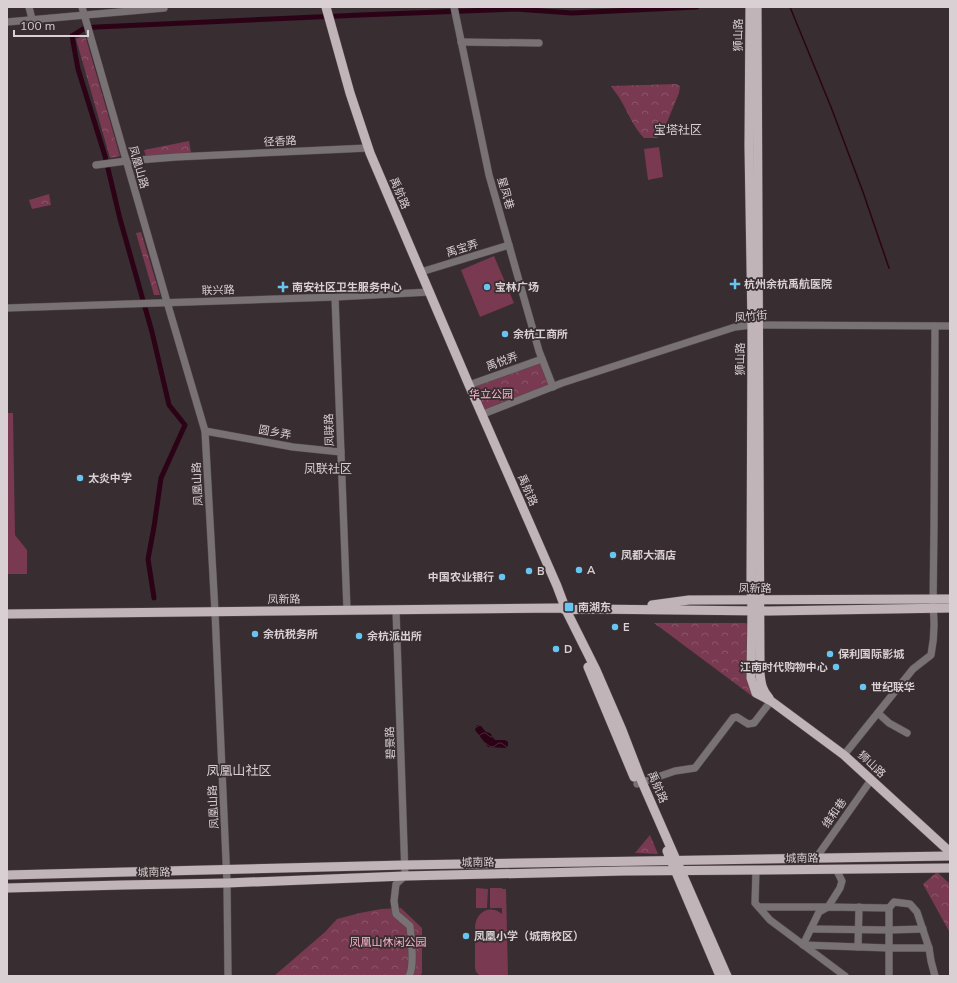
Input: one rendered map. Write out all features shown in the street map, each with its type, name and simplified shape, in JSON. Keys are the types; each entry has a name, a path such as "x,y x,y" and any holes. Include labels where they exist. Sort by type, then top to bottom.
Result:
{"main road":[{"name":"禹航路","path":"320,7 328,22"},
{"name":"禹航路","path":"326,7 328,22 366,148 553,588 564,608"},
{"name":"狮山路","path":"754,11 749,146 755,325 756,610 752,678 756,693 771,701 844,755 950,852"},
{"name":"禹航路","path":"366,148 421,272 427,292 557,586 564,608 586,662 678,870 727,976"},
{"name":"凤新路","path":"564,608 756,610 933,604 950,599"},
{"name":"凤新路","path":"7,614 564,608 659,605 689,600 933,604 950,608"},
{"name":"城南路","path":"7,875 405,865 950,856"},
{"name":"城南路","path":"7,888 227,883 405,876 678,870 950,868"},
{"name":"禹航路","path":"678,870 720,976"}],"street":[{"path":"29,7 32,19"},
{"name":"凤凰山路","path":"82,7 166,302 205,431 227,883 228,976"},
{"name":"星凤巷","path":"454,7 489,175 550,385"},
{"path":"7,22 85,15 111,10 160,8"},
{"path":"461,42 539,43"},
{"name":"径香路","path":"98,164 192,156 366,148"},
{"name":"禹宝弄","path":"421,272 509,245"},
{"name":"联兴路","path":"7,308 335,297 427,292"},
{"name":"凤联路","path":"335,297 347,610"},
{"name":"凤竹街","path":"482,414 550,385 562,383 735,327 755,325 950,326"},
{"path":"844,755 913,669 931,655 934,640 935,326"},
{"name":"禹悦弄","path":"469,385 542,359"},
{"name":"圆乡弄","path":"205,431 293,447 341,452"},
{"name":"碧景路","path":"396,610 405,876"},
{"path":"640,783 675,771 695,768 733,718 737,717 748,724 754,723 771,701"},
{"path":"878,713 889,723 907,733"},
{"name":"维和巷","path":"816,858 871,780"},
{"path":"803,945 819,912 828,907 840,888 842,882 838,873 840,869"},
{"path":"756,870 755,903 770,920 845,976"},
{"path":"405,876 396,884 394,901 396,914 410,926 412,972 409,976"},
{"path":"889,976 889,908 894,902 910,904 917,912 929,948 935,976"},
{"path":"759,907 889,908"},
{"path":"858,947 859,907"},
{"path":"811,929 923,929"},
{"path":"803,945 929,948"}],"green space":[{"path":"85,35 120,156 110,158 76,39"},
{"path":"676,84 680,86 679,93 663,132 657,138 644,138 640,134 611,86"},
{"path":"189,141 191,153 146,157 144,150"},
{"path":"659,147 663,177 648,180 644,149"},
{"path":"49,194 51,205 32,209 29,200"},
{"path":"141,232 160,295 154,295 136,233"},
{"name":"宝林广场","path":"494,256 514,303 480,317 461,270"},
{"name":"华立公园","path":"541,363 552,385 484,412 472,386"},
{"path":"7,413 13,413 15,535 27,550 27,574 7,574"},
{"path":"654,623 745,623 751,625 752,696"},
{"path":"650,835 658,854 635,853"},
{"path":"937,872 950,884 950,933 923,884"},
{"path":"476,888 488,889 487,908 476,908"},
{"path":"490,888 506,889 508,976 480,976 476,972 475,968 475,927 478,917 484,911 488,910 497,911 502,914 502,908 490,908"},
{"name":"凤凰山休闲公园","path":"401,908 422,928 422,973 420,976 274,976 325,932 337,919 381,909"}],"water":[{"path":"477,725 481,726 486,732 490,733 495,740 505,740 508,742 508,747 488,747 475,730"}],"waterway":[{"path":"154,598 148,559 161,478 185,425 169,405 152,332 120,219 105,156 78,69 72,36 85,28 97,27 515,9 572,13 697,7"},
{"path":"790,7 831,107 863,192 889,268"}],"place":[{"name":"杭州余杭禹航医院","path":"735,284"},
{"name":"南安社区卫生服务中心","path":"283,287"},
{"name":"宝林广场","path":"487,287"},
{"name":"余杭工商所","path":"505,334"},
{"name":"太炎中学","path":"80,478"},
{"name":"凤都大酒店","path":"613,555"},
{"name":"A","path":"579,570"},
{"name":"B","path":"529,571"},
{"name":"中国农业银行","path":"502,577"},
{"name":"南湖东","path":"569,607"},
{"name":"E","path":"615,627"},
{"name":"余杭税务所","path":"255,634"},
{"name":"余杭派出所","path":"359,636"},
{"name":"D","path":"556,649"},
{"name":"保利国际影城","path":"830,654"},
{"name":"江南时代购物中心","path":"836,667"},
{"name":"世纪联华","path":"863,687"},
{"name":"凤凰小学（城南校区）","path":"466,936"}],"district":[{"name":"宝塔社区","path":"678,130"},
{"name":"凤联社区","path":"328,469"},
{"name":"凤凰山社区","path":"239,770"}]}
